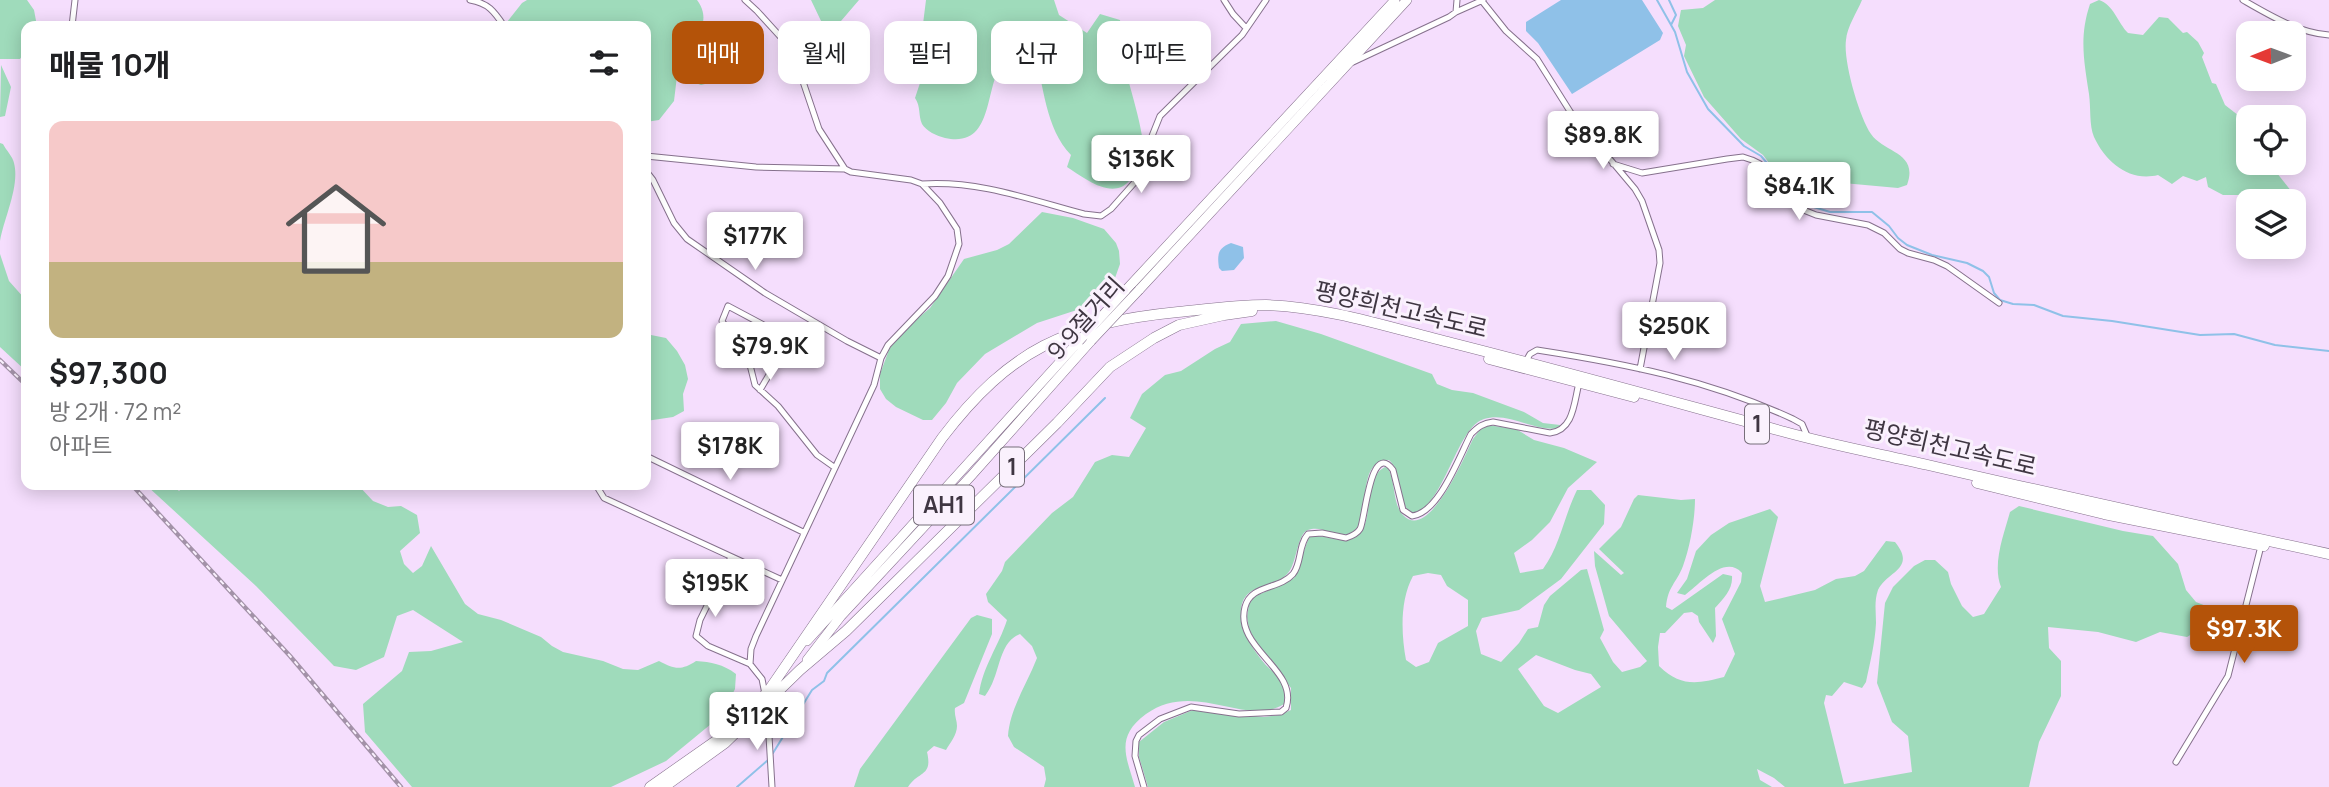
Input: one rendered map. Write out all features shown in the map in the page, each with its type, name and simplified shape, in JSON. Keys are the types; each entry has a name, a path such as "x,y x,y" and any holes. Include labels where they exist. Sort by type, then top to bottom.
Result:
{"highway":[{"name":"9·9절거리","path":"791,658 1125,290 1395,0"},
{"name":"9·9절거리","path":"800,670 841,616 1407,0"},
{"name":"평양희천고속도로","path":"664,787 725,743 766,699 791,658 967,405 992,380 1036,349 1086,328 1130,316 1268,305 1322,310 1808,438 2329,554"},
{"name":"평양희천고속도로","path":"650,787 692,760 846,631 1057,423 1111,366 1153,338 1180,325 1250,311 1335,318 1740,426 2104,514 2329,561"}],"street":[{"path":"73,21 75,0"},
{"path":"470,0 486,4 500,21"},
{"path":"745,0 787,44 795,58 819,129 845,169"},
{"path":"1224,0 1246,28"},
{"path":"651,156 756,167 845,169 922,184 947,182 1101,216 1135,183 1151,151 1152,136 1160,116 1242,35 1266,0"},
{"path":"1455,12 1457,0"},
{"path":"1344,66 1482,0 1506,31 1537,59 1571,113 1642,201 1659,250 1657,285 1640,369"},
{"path":"2243,0 2308,32 2329,35"},
{"path":"1613,164 1642,173 1727,159 1752,160 1760,164 1772,188 1796,207 1816,215 1868,225 1884,233 1900,249 1947,266 1999,303"},
{"path":"651,177 674,223 687,239 765,293 881,358"},
{"path":"750,664 751,649 756,636 874,385 881,358 902,328 935,296 948,275 959,244 957,229 940,203 922,184"},
{"path":"760,390 788,344 788,338 729,306 722,321 750,365 753,382 760,390 778,406 817,455 834,467"},
{"path":"1526,362 1530,354 1537,350 1693,380 1765,406 1802,424 1808,438"},
{"path":"1144,787 1135,756 1136,741 1139,735 1160,719 1191,707 1239,714 1281,712 1286,708 1286,684 1266,661 1248,632 1244,619 1245,606 1253,593 1290,577 1295,571 1303,539 1308,534 1322,533 1346,538 1360,531 1372,475 1377,467 1390,465 1403,510 1412,516 1423,513 1438,496 1471,434 1479,427 1493,422 1550,433 1559,432 1568,424 1579,383"},
{"path":"651,458 803,532"},
{"path":"599,490 604,498 782,580"},
{"path":"2176,761 2228,676 2261,546"},
{"path":"731,557 700,620 696,636 708,646 750,664 762,679 770,718 772,787"}],"green space":[{"path":"0,0 27,0 34,10 36,21 21,21 21,58 0,59"},
{"path":"527,0 697,0 703,20 672,21 672,84 676,84 674,101 659,120 651,121 651,21 508,21"},
{"path":"811,0 859,0 841,21 821,21"},
{"path":"926,0 1054,0 1059,15 1068,21 991,21 991,84 993,84 981,125 973,134 961,139 945,138 926,129 915,98 920,84 977,84 977,21 923,21"},
{"path":"1715,0 1862,0 1847,35 1849,74 1871,134 1904,159 1908,166 1907,185 1898,188 1843,183 1792,171 1782,173 1775,171 1763,155 1741,139 1704,97 1684,56 1686,45 1678,26 1681,10 1703,8"},
{"path":"2099,0 2104,2 2128,33 2143,35 2159,17 2168,18 2183,33 2187,32 2198,42 2204,53 2202,57 2212,83 2216,84 2225,105 2236,114 2236,175 2279,175 2290,189 2236,189 2236,195 2223,195 2208,187 2206,177 2197,181 2183,176 2172,184 2158,175 2138,176 2129,173 2112,162 2099,146 2091,127 2084,49 2084,27 2090,4"},
{"path":"1100,14 1120,20 1097,21 1097,84 1130,84 1142,135 1143,158 1129,181 1122,187 1106,188 1067,167 1071,155 1062,144 1046,106 1041,84 1083,84 1083,30 1087,33"},
{"path":"1,65 11,87 5,116 0,117"},
{"path":"0,143 14,163 15,182 0,241"},
{"path":"1042,212 1073,218 1104,229 1116,243 1120,264 1108,291 1083,308 1037,323 985,354 957,383 932,420 923,420 896,407 886,399 880,389 880,374 890,347 904,330 930,308 964,259 1009,244"},
{"path":"0,254 9,281 21,294 21,366 0,347"},
{"path":"1276,321 1321,334 1432,374 1437,384 1452,390 1473,393 1524,412 1543,423 1560,425 1560,428 1541,428 1503,418 1484,419 1467,434 1437,491 1419,512 1409,512 1405,506 1396,472 1389,460 1379,462 1368,477 1364,510 1358,527 1346,534 1321,529 1308,530 1301,537 1288,573 1282,579 1251,591 1242,605 1242,623 1247,636 1259,656 1281,681 1284,704 1269,710 1253,711 1201,702 1183,701 1164,705 1136,722 1127,739 1126,756 1135,787 1044,787 1044,767 1014,747 1008,736 1015,706 1037,658 1032,646 1020,634 1013,638 1003,652 985,696 979,694 1007,620 988,602 986,594 1005,562 1052,513 1073,497 1095,462 1112,455 1129,457 1146,428 1130,418 1142,394 1165,375 1181,371 1230,342 1241,324"},
{"path":"651,335 666,338 685,365 688,379 683,394 684,411 673,417 651,420"},
{"path":"1487,425 1516,429 1534,440 1564,448 1597,462 1568,488 1550,522 1514,553 1520,573 1543,569 1554,551 1577,490 1591,490 1605,505 1604,524 1561,579 1519,610 1482,618 1476,631 1481,654 1501,662 1528,629 1538,627 1544,605 1550,596 1581,570 1587,569 1604,630 1600,638 1613,662 1622,672 1640,667 1647,661 1609,616 1595,566 1594,551 1621,575 1624,573 1599,549 1621,527 1638,495 1695,499 1688,550 1666,607 1672,610 1723,574 1732,576 1725,597 1715,608 1716,636 1713,643 1698,616 1692,612 1684,613 1665,633 1660,633 1659,666 1682,681 1697,682 1724,677 1735,654 1722,619 1741,582 1742,573 1735,568 1720,569 1685,595 1677,593 1687,579 1696,551 1711,535 1729,523 1770,509 1778,517 1760,586 1765,602 1815,590 1836,579 1855,576 1864,571 1886,541 1895,542 1901,551 1902,564 1878,590 1875,638 1866,682 1862,688 1844,682 1832,696 1826,695 1824,703 1844,784 1912,772 1908,736 1892,722 1877,683 1885,603 1893,587 1914,566 1925,560 1935,560 1948,572 1962,606 1973,617 1984,614 2001,587 1998,569 2000,549 2010,512 2019,506 2153,536 2178,564 2186,590 2196,602 2211,608 2210,623 2187,637 2160,632 2136,642 2098,632 2048,627 2049,648 2061,661 2061,696 2039,742 2029,787 1785,787 1757,769 1760,780 1772,787 1148,787 1139,757 1139,742 1164,722 1193,710 1264,717 1291,710 1291,688 1256,642 1249,629 1247,617 1249,604 1255,596 1294,578 1309,537 1346,540 1357,536 1366,522 1373,481 1385,467 1388,468 1397,505 1403,515 1413,520 1424,517 1445,494 1479,431","holes":["1428,573 1441,575 1447,586 1468,600 1468,626 1438,643 1429,662 1416,667 1406,660 1403,639 1404,606 1413,576","1536,655 1591,674 1601,687 1558,713 1544,706 1518,669"]},
{"path":"151,490 363,490 373,501 388,507 401,506 417,515 420,533 400,551 404,564 413,573 422,566 431,546 465,604 478,614 501,620 541,637 563,652 603,661 623,669 638,670 659,661 678,668 696,661 717,664 736,674 735,689 722,715 666,761 611,787 412,787 365,732 363,704 402,671 409,652 431,651 463,642 413,610 397,616 384,657 356,670 334,666 256,586"},
{"path":"977,615 992,619 992,634 964,703 955,708 957,729 946,750 934,746 927,752 926,770 908,787 854,787 860,769 971,618"}],"water":[{"path":"1561,0 1642,0 1663,33 1660,40 1572,94 1538,43 1526,31 1526,22"},
{"path":"1231,243 1243,247 1244,258 1234,270 1222,271 1219,268 1219,252"}],"waterway":[{"path":"1657,0 1675,32 1687,72 1708,109 1744,146 1761,156 1780,190 1804,204 1830,212 1872,212 1907,245 1932,255 1967,263 1983,271 1989,277 1994,293 2000,300 2013,304 2034,305 2063,316 2200,335 2234,334 2275,345 2329,351"},
{"path":"1669,0 1676,15 1671,25"},
{"path":"773,753 812,690 824,681 827,673 1105,398"},
{"path":"737,787 768,760"}],"railway":[{"path":"0,360 21,380"},
{"path":"137,490 290,656 401,787"}]}
